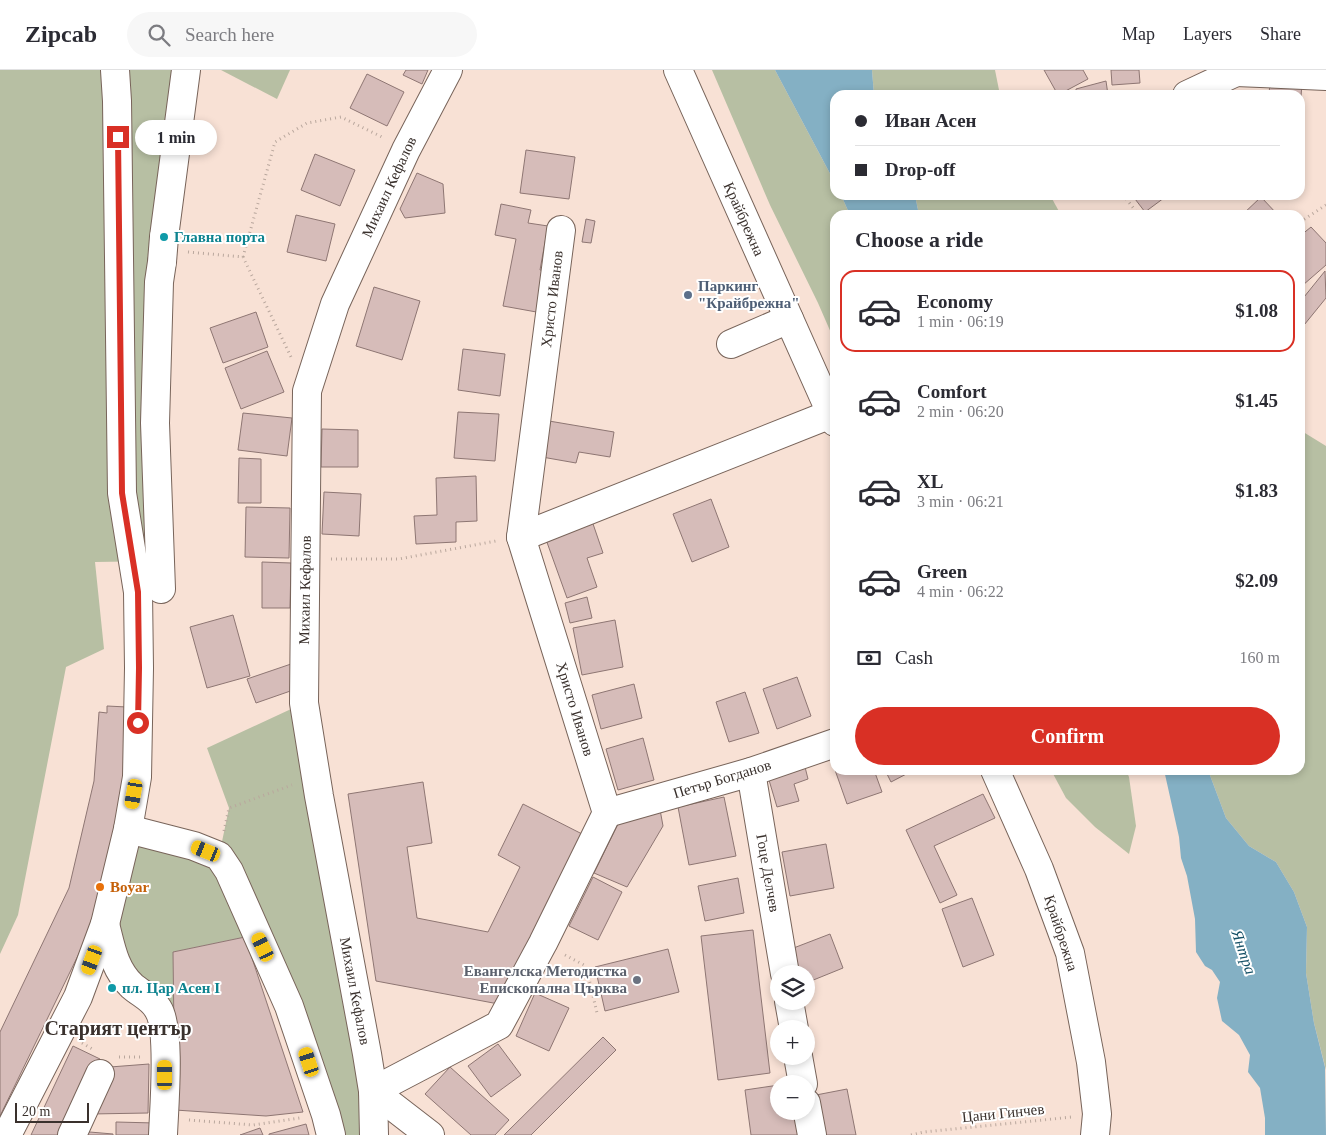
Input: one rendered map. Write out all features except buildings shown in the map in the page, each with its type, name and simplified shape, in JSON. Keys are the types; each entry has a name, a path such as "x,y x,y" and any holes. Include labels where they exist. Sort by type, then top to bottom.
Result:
{"street":[{"path":"7,1135 78,997 105,924 128,828 137,777 138,592 122,493 115,70"},
{"path":"161,589 155,423 159,282 169,250 186,70"},
{"name":"Михаил Кефалов","path":"374,1135 373,1091 319,796 304,703 307,391 335,304 406,150 448,70"},
{"name":"Крайбрежна","path":"678,70 830,411"},
{"path":"1197,90 1234,71 1326,76"},
{"name":"Христо Иванов","path":"561,230 521,537 607,813"},
{"path":"730,344 789,319"},
{"path":"521,537 830,419"},
{"name":"Петър Богданов","path":"607,813 751,772 830,745"},
{"name":"Гоце Делчев","path":"751,772 783,965"},
{"name":"Крайбрежна","path":"996,775 1039,869 1070,953 1091,1062 1096,1125"},
{"path":"430,1135 373,1091 499,1025 543,943 607,813"},
{"path":"128,828 194,846 219,856 229,871 290,1006 328,1125"},
{"path":"105,924 115,964 134,988"},
{"path":"78,997 101,986 117,984 134,988 147,996 158,1009 164,1022 164,1126"},
{"path":"72,1135 108,1065"},
{"path":"809,1120 812,1135"}],"path":[{"path":"307,391 243,257 275,142 306,123 341,117 406,150"},
{"path":"1127,200 1135,210"},
{"path":"1305,219 1326,206"},
{"path":"169,250 243,257"},
{"path":"305,559 398,559 521,537"},
{"path":"219,856 228,808 299,782 319,796"},
{"path":"543,943 586,966 597,1013"},
{"path":"108,1065 165,1057"},
{"path":"164,1126 328,1125"},
{"name":"Цани Гинчев","path":"911,1135 924,1132 1096,1125"}],"green space":[{"path":"0,70 187,70 165,277 160,561 95,562 104,649 66,667 18,915 0,954"},
{"path":"221,70 290,70 277,99"},
{"path":"712,70 775,70 830,174 830,200 843,200 848,210 830,210 830,331 770,205"},
{"path":"872,70 995,70 999,90 874,90"},
{"path":"916,200 1053,200 1058,210 918,210"},
{"path":"1305,433 1326,446 1326,1070 1314,1023 1306,973 1307,927 1294,892 1276,862 1249,846 1226,818 1210,775 1305,775"},
{"path":"304,703 374,1135 331,1135 245,937 173,952 174,1023 115,964 128,829 219,856 229,808 207,748"},
{"path":"1054,775 1128,775 1136,826 1129,854 1095,827 1066,798"}],"water":[{"path":"775,70 872,70 874,90 830,90 830,174"},
{"path":"843,200 916,200 918,210 848,210"},
{"name":"Янтра","path":"1165,775 1210,775 1226,818 1249,846 1276,862 1294,892 1307,927 1306,973 1314,1023 1325,1067 1326,1135 1265,1135 1265,1118 1260,1088 1248,1072 1250,1055 1239,1035 1222,1021 1217,998 1220,982 1212,970 1205,966 1196,952 1195,919 1187,876 1181,858 1179,837"}],"place":[{"name":"Главна порта","path":"164,237"},
{"name":"Паркинг \"Крайбрежна\"","path":"688,295"},
{"name":"Boyar","path":"100,887"},
{"name":"Евангелска Методистка Епископална Църква","path":"637,980"},
{"name":"пл. Цар Асен I","path":"112,988"}],"district":[{"name":"Старият център","path":"118,1028"}],"route":[{"path":"118,137 122,493 138,592 138,723"}]}
